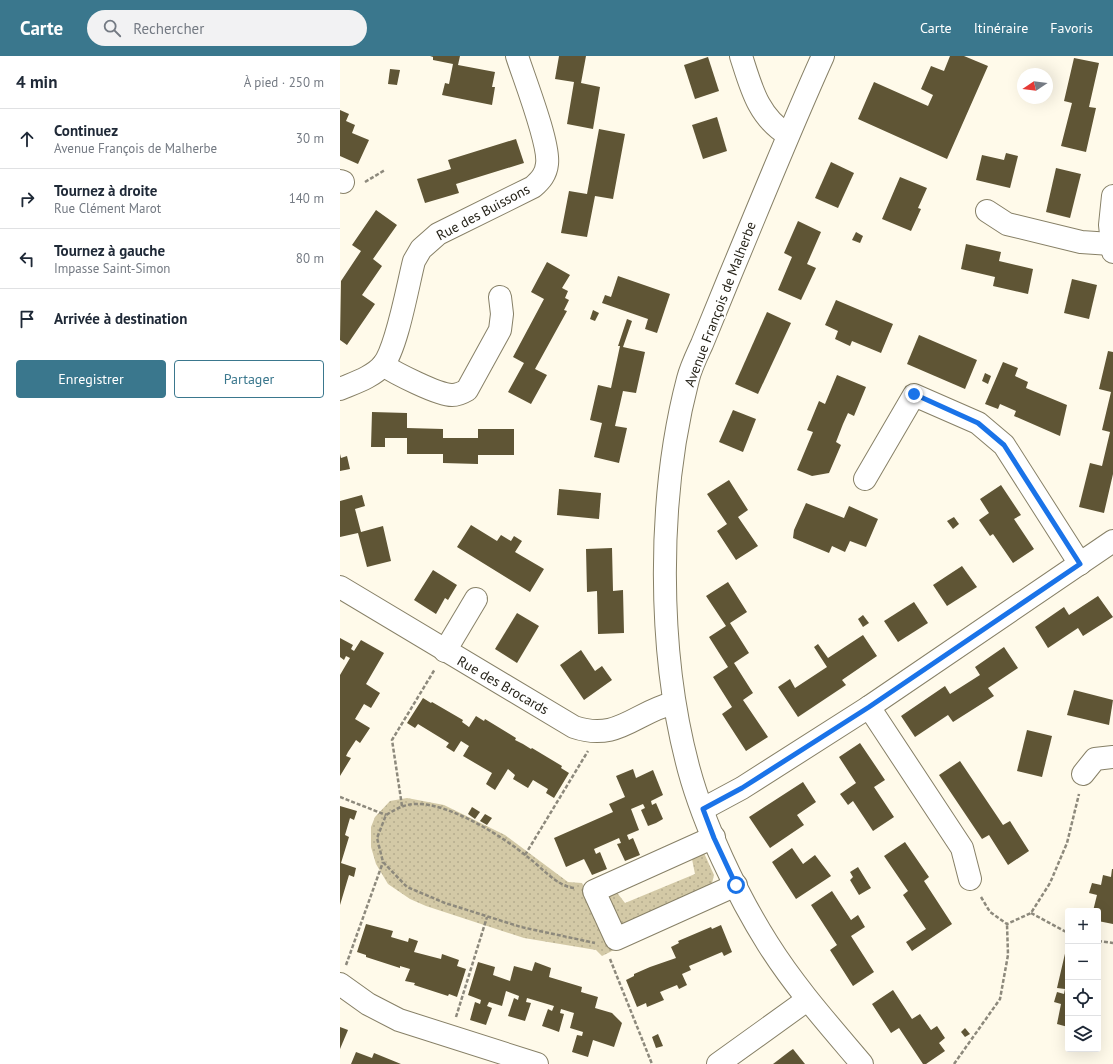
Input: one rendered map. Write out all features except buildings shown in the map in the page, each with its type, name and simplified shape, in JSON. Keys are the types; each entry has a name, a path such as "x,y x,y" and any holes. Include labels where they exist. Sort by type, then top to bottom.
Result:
{"street":[{"name":"Rue des Buissons","path":"383,365 392,345 414,261 421,249 438,234 533,187 543,178 548,163 545,144 517,56"},
{"path":"741,56 761,110 775,127 788,135"},
{"name":"Avenue François de Malherbe","path":"822,56 688,378 669,475 665,573 669,658 674,703 689,771 714,838 736,885 766,941 807,1000 862,1064"},
{"path":"987,211 1007,224 1112,248 1110,225 1113,196"},
{"path":"340,389 364,378 383,365 392,371 445,394 460,394 467,390 500,330 502,314 500,297"},
{"path":"865,479 914,394 978,423 1004,445 1080,564"},
{"path":"703,809 742,788 869,707 1113,541"},
{"name":"Rue des Brocards","path":"340,587 444,651 574,727 586,731 598,732 614,730 661,706 674,703"},
{"path":"444,651 476,599"},
{"path":"869,707 962,848 970,879"},
{"path":"1083,774 1095,759 1113,757"},
{"path":"714,838 594,890 616,939 736,885"},
{"path":"342,976 368,1004 399,1020 537,1064"},
{"path":"718,1064 807,1000"}],"path":[{"path":"402,806 392,740 444,651"},
{"path":"525,855 592,745 598,732"},
{"path":"1007,924 1032,913 1050,883 1067,843 1083,774"},
{"path":"340,797 386,815"},
{"path":"594,890 564,887 525,855 490,830 439,807 417,804 402,806 386,815 377,838 383,862 407,887 445,903 521,927 574,940 596,943 616,939"},
{"path":"342,976 383,862"},
{"path":"970,879 990,912 1007,924"},
{"path":"1032,913 1065,931"},
{"path":"450,1036 487,916"},
{"path":"954,1064 1000,999 1008,955 1007,924"},
{"path":"616,939 608,953 652,1064"},
{"path":"1101,941 1113,943"}],"shaded area":[{"path":"407,798 444,805 505,835 568,882 582,883 616,949 602,956 596,950 524,938 426,906 410,899 388,884 376,864 371,847 371,827 375,817 390,801"},
{"path":"704,853 714,875 711,887 624,928 603,896 615,890 625,903 695,874 692,859"}],"route":[{"path":"736,885 714,838 703,809 716,804 869,707 1080,564 1004,445 978,423 914,394"}]}
